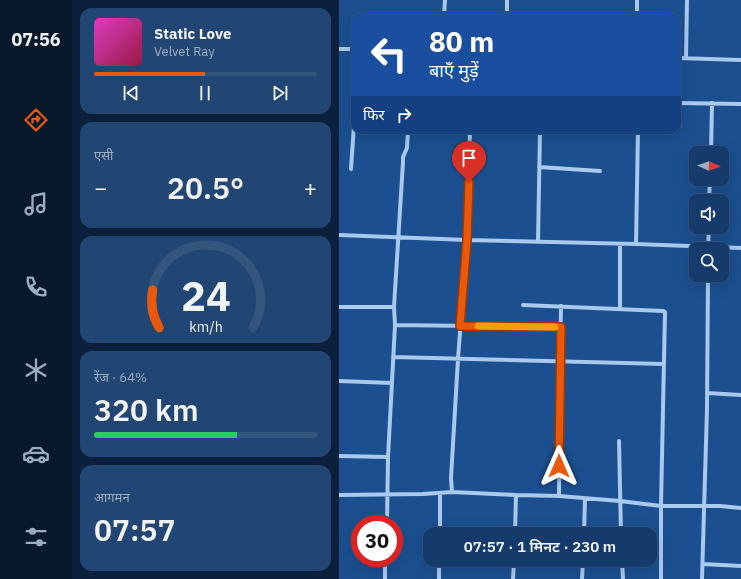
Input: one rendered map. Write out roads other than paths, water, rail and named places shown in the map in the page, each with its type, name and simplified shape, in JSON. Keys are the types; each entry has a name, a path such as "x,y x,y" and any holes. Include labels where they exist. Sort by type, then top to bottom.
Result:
{"street":[{"path":"445,0 445,12"},
{"path":"507,0 507,12"},
{"path":"637,0 637,12"},
{"path":"686,58 687,0"},
{"path":"339,49 351,49"},
{"path":"681,58 741,60 741,57"},
{"path":"681,102 741,104"},
{"path":"711,146 712,103"},
{"path":"351,169 353,134"},
{"path":"387,515 388,457 395,325 394,307 403,157 407,148 409,134"},
{"path":"452,492 451,478 460,326 467,240 471,134"},
{"path":"538,242 539,134"},
{"path":"635,244 639,134"},
{"path":"539,167 600,171"},
{"path":"339,235 689,247"},
{"path":"620,244 620,309"},
{"path":"729,248 741,248"},
{"path":"702,579 707,393 708,282"},
{"path":"523,305 664,311 661,579"},
{"path":"559,496 561,306"},
{"path":"339,307 394,307"},
{"path":"395,325 561,327"},
{"path":"393,357 664,364"},
{"path":"339,381 391,383"},
{"path":"707,393 741,395"},
{"path":"619,441 621,527"},
{"path":"339,456 388,457"},
{"path":"339,495 452,492 559,496 661,506 720,506 741,508"},
{"path":"440,493 440,527"},
{"path":"515,527 516,495"},
{"path":"584,527 585,498"},
{"path":"703,564 741,566"},
{"path":"385,567 385,579"},
{"path":"439,567 439,579"},
{"path":"513,579 514,567"},
{"path":"583,567 583,579"},
{"path":"622,567 623,579"}]}
